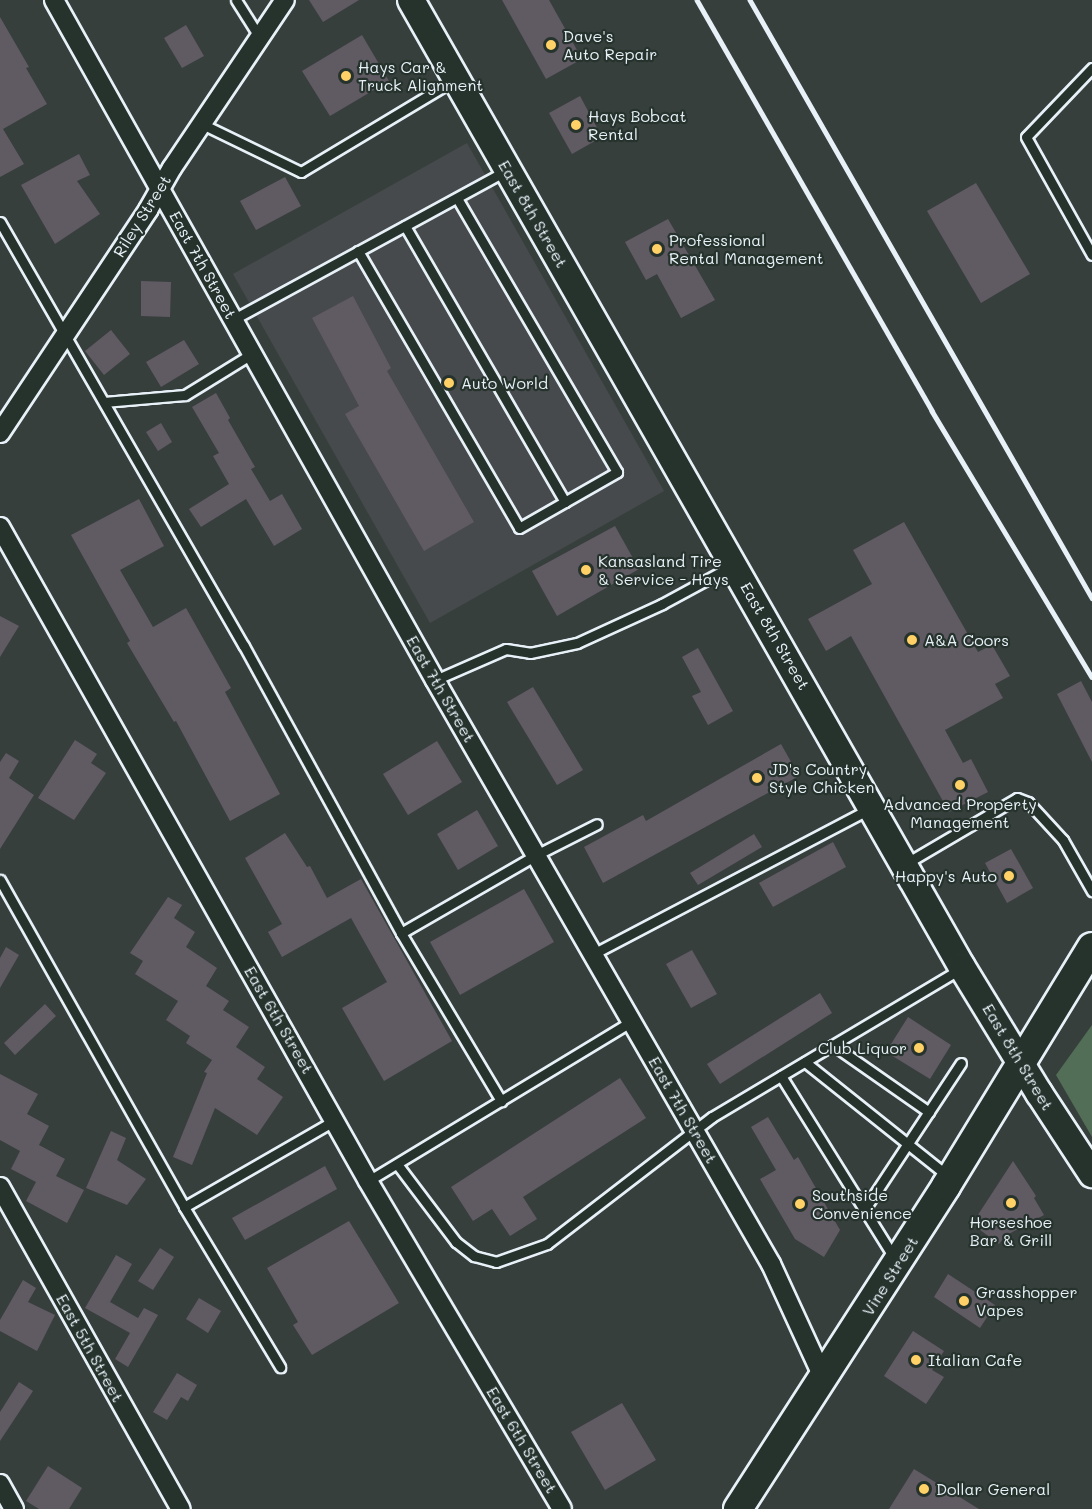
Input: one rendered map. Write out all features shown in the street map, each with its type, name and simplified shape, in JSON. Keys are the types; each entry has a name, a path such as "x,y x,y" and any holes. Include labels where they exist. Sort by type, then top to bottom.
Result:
{"main road":[{"name":"East 8th Street","path":"411,0 873,807 962,967 1092,1174"},
{"name":"Vine Street","path":"738,1509 897,1264 1092,947"}],"street":[{"name":"East 7th Street","path":"54,0 161,187 435,680 771,1264 824,1379"},
{"name":"Riley Street","path":"0,433 285,0"},
{"name":"East 6th Street","path":"0,527 368,1181 562,1509"},
{"name":"East 5th Street","path":"0,1187 181,1509"},
{"path":"0,1484 14,1509"}],"lane":[{"path":"237,0 260,38"},
{"path":"1092,68 1026,137 1092,255"},
{"path":"202,124 301,172 456,79"},
{"path":"234,318 508,170"},
{"path":"358,251 519,528 616,472 457,198"},
{"path":"0,222 244,646 401,933 501,1101"},
{"path":"405,226 565,502"},
{"path":"104,402 185,394 253,353"},
{"path":"435,680 506,650 530,653 578,643 662,604 734,565"},
{"path":"905,864 1017,798 1028,802 1063,840 1092,891"},
{"path":"592,954 873,807"},
{"path":"401,933 536,855 597,824"},
{"path":"0,880 184,1208 280,1367"},
{"path":"397,1164 456,1242 474,1256 496,1262 547,1244 679,1140 962,967"},
{"path":"368,1181 632,1021"},
{"path":"833,1045 928,1112"},
{"path":"805,1062 951,1178"},
{"path":"864,1210 961,1063"},
{"path":"781,1076 897,1264"},
{"path":"184,1208 335,1120"}],"shaded area":[{"name":"Auto World","path":"467,143 664,491 430,623 233,274"}],"green space":[{"path":"1092,1025 1092,1137 1056,1075"}],"building":[{"path":"309,0 359,0 323,22"},
{"name":"Dave's Auto Repair","path":"502,0 549,0 582,59 546,79"},
{"path":"0,17 47,104 3,129 24,164 0,177"},
{"path":"186,25 204,56 182,68 164,38"},
{"name":"Hays Car & Truck Alignment","path":"362,35 389,81 330,116 302,71"},
{"name":"Hays Bobcat Rental","path":"580,96 602,137 572,154 549,113"},
{"path":"79,154 90,175 77,181 100,214 55,244 21,185"},
{"path":"285,177 301,206 256,230 240,201"},
{"path":"976,183 1030,274 981,303 927,211"},
{"path":"668,219 715,300 681,318 657,274 646,280 625,242"},
{"path":"141,281 171,282 170,317 141,316"},
{"path":"353,296 391,368 387,371 474,522 424,551 345,414 359,406 312,318"},
{"path":"111,330 130,354 104,375 85,351"},
{"path":"184,340 199,364 161,387 146,362"},
{"path":"216,393 230,418 228,420 255,467 251,469 270,501 282,494 302,529 274,546 246,499 201,527 189,509 229,484 213,456 219,453 192,407"},
{"path":"161,423 172,442 158,451 146,432"},
{"path":"139,499 164,546 120,570 153,627 186,608 231,688 225,692 280,794 230,821 176,721 174,722 127,643 130,641 71,535"},
{"name":"A&A Coors","path":"904,522 978,652 992,645 1010,676 995,684 1003,698 945,730 963,763 971,759 988,792 949,812 851,636 826,651 808,619 872,584 853,550"},
{"name":"Kansasland Tire & Service - Hays","path":"615,526 639,569 557,616 532,571"},
{"path":"0,616 19,626 0,657"},
{"path":"698,648 733,711 708,725 692,696 701,692 682,657"},
{"path":"1081,681 1092,702 1092,762 1057,694"},
{"path":"533,687 583,770 557,785 507,702"},
{"path":"75,740 97,754 91,763 106,773 74,820 38,798"},
{"path":"437,741 462,782 408,815 383,774"},
{"path":"781,744 799,776 603,883 584,847 643,815 646,821"},
{"path":"6,753 19,761 9,778 34,795 0,849 0,762"},
{"path":"477,810 498,846 458,870 437,834"},
{"path":"285,833 307,867 310,866 327,898 361,879 452,1041 384,1081 342,1008 387,982 351,918 282,957 268,932 282,924 245,858"},
{"path":"754,834 762,847 698,885 690,873"},
{"path":"833,842 846,867 773,907 759,883"},
{"name":"Happy's Auto","path":"1011,849 1033,888 1007,903 985,863"},
{"path":"524,889 554,942 460,995 430,942"},
{"path":"168,897 182,905 174,918 195,932 186,947 217,968 206,986 229,1001 223,1010 249,1027 236,1047 265,1067 257,1079 283,1097 257,1135 215,1108 192,1165 173,1157 207,1073 204,1072 212,1060 186,1043 190,1036 166,1020 178,1001 135,974 143,961 130,953"},
{"path":"6,947 19,955 0,988 0,958"},
{"path":"692,950 717,994 691,1008 666,964"},
{"path":"820,993 832,1013 720,1084 707,1064"},
{"path":"45,1004 56,1016 15,1055 4,1043"},
{"name":"Club Liquor","path":"908,1017 951,1045 930,1079 886,1052"},
{"path":"0,1074 38,1094 27,1114 49,1126 39,1145 65,1159 56,1176 84,1190 67,1223 26,1201 36,1182 11,1169 20,1151 0,1140"},
{"path":"620,1078 646,1118 523,1197 537,1219 510,1236 492,1209 473,1221 451,1187"},
{"name":"Southside Convenience","path":"768,1117 794,1160 798,1157 840,1230 824,1257 795,1239 760,1179 776,1170 751,1127"},
{"path":"111,1131 126,1138 117,1160 146,1179 127,1205 86,1188"},
{"name":"Horseshoe Bar & Grill","path":"1013,1161 1036,1196 1034,1198 1044,1215 1005,1236 999,1244 972,1224"},
{"path":"325,1166 337,1189 245,1240 232,1218"},
{"path":"349,1221 399,1303 312,1355 293,1325 298,1322 267,1268"},
{"path":"160,1248 174,1257 153,1290 138,1281"},
{"path":"116,1255 132,1264 110,1302 138,1318 144,1308 158,1315 128,1367 115,1359 130,1333 85,1308"},
{"name":"Grasshopper Vapes","path":"948,1274 995,1305 980,1328 934,1297"},
{"path":"23,1280 36,1288 28,1302 55,1315 37,1351 0,1331 0,1320"},
{"path":"199,1298 221,1311 208,1333 186,1319"},
{"name":"Italian Cafe","path":"913,1331 944,1351 932,1370 944,1377 926,1404 884,1376"},
{"path":"177,1373 197,1385 188,1401 181,1397 167,1420 153,1412"},
{"path":"19,1382 33,1391 0,1441 0,1412"},
{"path":"622,1403 656,1460 605,1490 571,1432"},
{"path":"48,1466 82,1488 69,1509 39,1509 26,1501"},
{"name":"Dollar General","path":"914,1469 979,1509 889,1509"}],"railway":[{"path":"697,0 932,411 1092,677"},
{"path":"750,0 1092,598"}],"place":[{"name":"Dave's Auto Repair","path":"551,45"},
{"name":"Hays Car & Truck Alignment","path":"346,76"},
{"name":"Hays Bobcat Rental","path":"576,125"},
{"name":"Professional Rental Management","path":"657,249"},
{"name":"Auto World","path":"449,383"},
{"name":"Kansasland Tire & Service - Hays","path":"586,570"},
{"name":"A&A Coors","path":"912,640"},
{"name":"JD's Country Style Chicken","path":"757,778"},
{"name":"Advanced Property Management","path":"960,785"},
{"name":"Happy's Auto","path":"1009,876"},
{"name":"Club Liquor","path":"919,1048"},
{"name":"Horseshoe Bar & Grill","path":"1011,1203"},
{"name":"Southside Convenience","path":"800,1204"},
{"name":"Grasshopper Vapes","path":"964,1301"},
{"name":"Italian Cafe","path":"916,1360"},
{"name":"Dollar General","path":"924,1489"}]}
